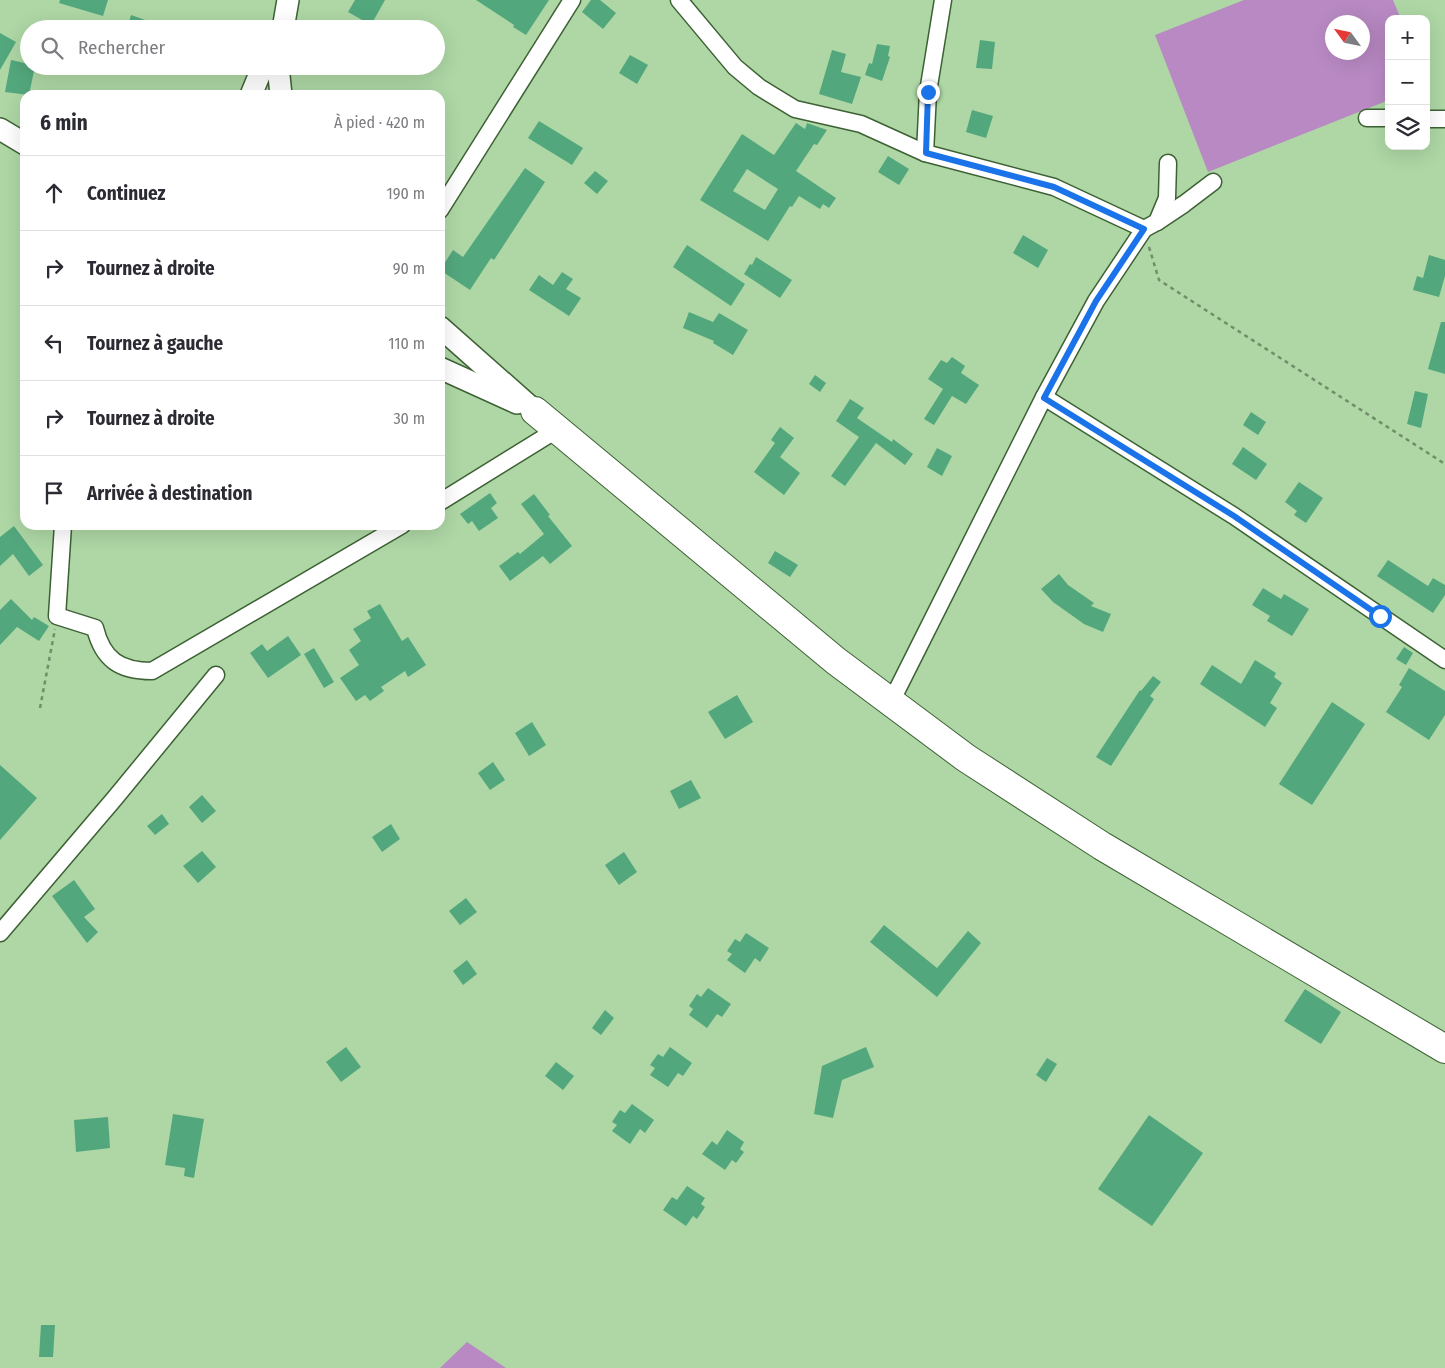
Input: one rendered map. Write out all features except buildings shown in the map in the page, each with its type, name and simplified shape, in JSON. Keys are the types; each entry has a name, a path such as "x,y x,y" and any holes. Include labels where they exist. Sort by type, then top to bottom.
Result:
{"highway":[{"path":"535,412 558,429 836,661 966,758 1077,831 1445,1050"}],"street":[{"path":"445,202 572,0"},
{"path":"679,0 735,67 759,87 795,109 861,124 926,153 1054,187 1151,226"},
{"path":"926,153 928,92 943,0"},
{"path":"253,90 259,75"},
{"path":"279,75 280,90"},
{"path":"1367,118 1385,118"},
{"path":"1430,119 1445,119"},
{"path":"0,129 20,141"},
{"path":"891,702 1044,398 1096,301 1151,226 1167,198 1168,163"},
{"path":"1151,226 1213,182"},
{"path":"445,331 535,412"},
{"path":"445,370 535,412"},
{"path":"1044,398 1234,516 1445,660"},
{"path":"445,499 558,429"},
{"path":"64,530 57,616 96,628 99,642 111,659 133,670 152,671 393,530"},
{"path":"0,933 115,798 216,675"}],"path":[{"path":"1151,226 1158,280 1445,464"},
{"path":"40,708 57,616"}],"shaded area":[{"path":"1244,0 1393,0 1399,15 1385,15 1385,102 1208,172 1155,35"},
{"path":"467,1342 506,1368 440,1368"}],"route":[{"path":"928,92 926,153 1054,187 1144,229 1096,301 1044,398 1234,516 1380,616"}]}
